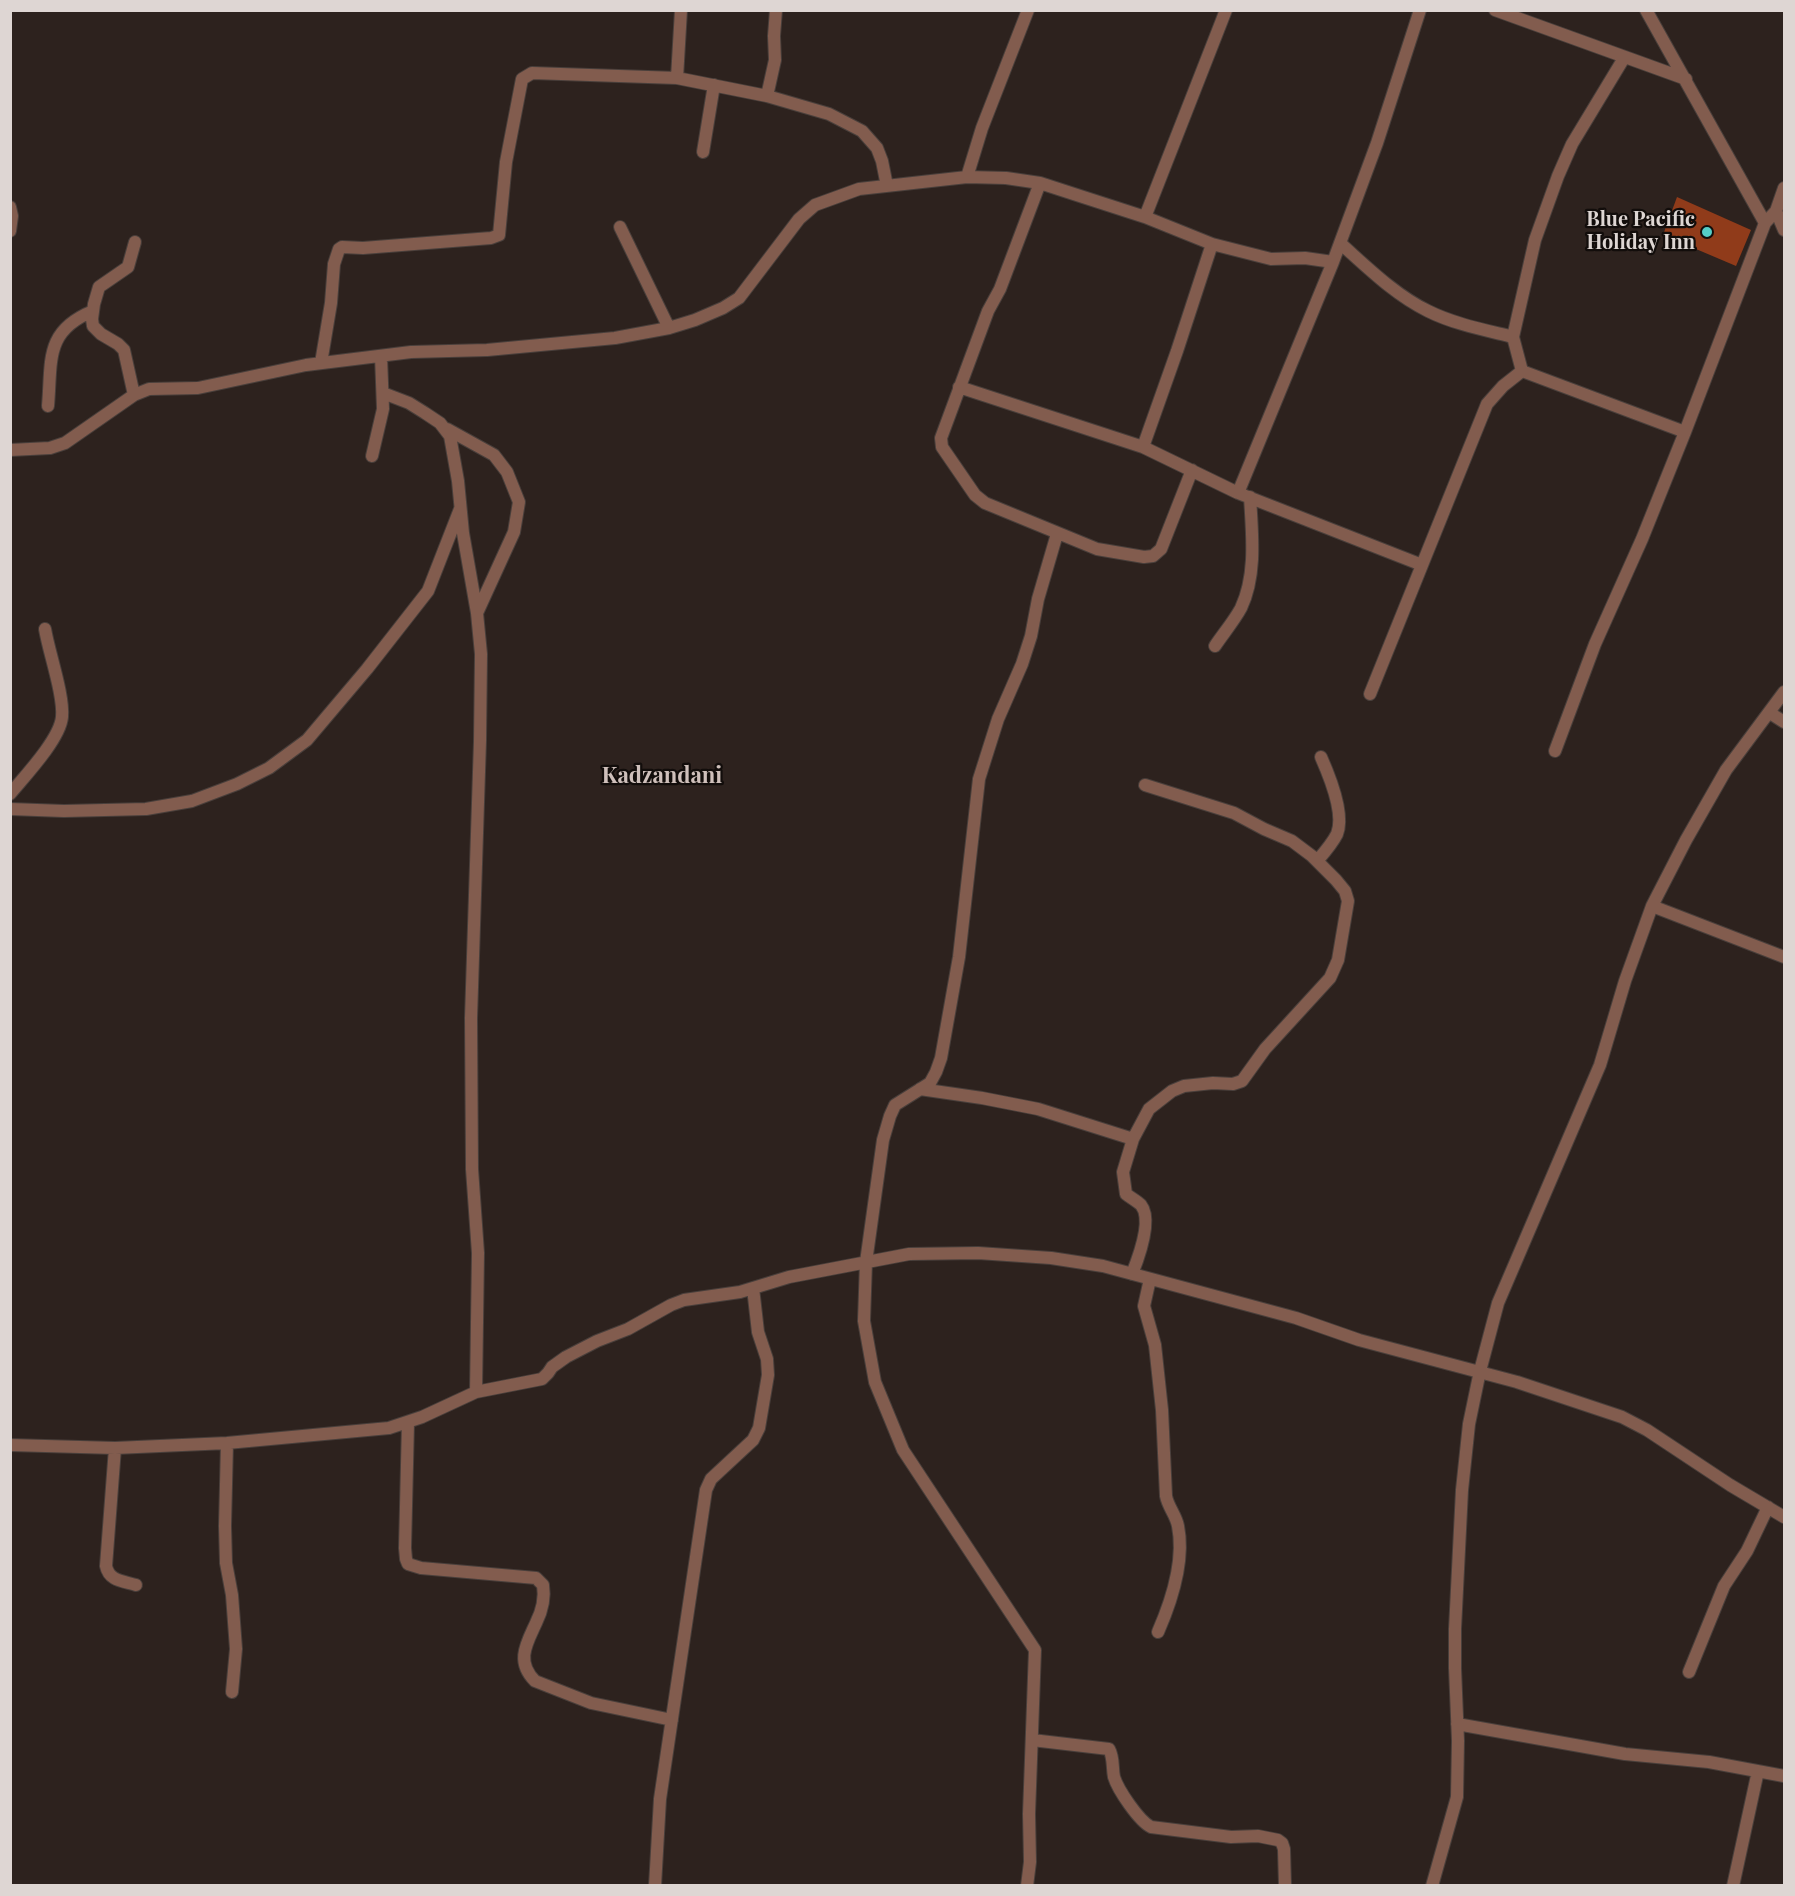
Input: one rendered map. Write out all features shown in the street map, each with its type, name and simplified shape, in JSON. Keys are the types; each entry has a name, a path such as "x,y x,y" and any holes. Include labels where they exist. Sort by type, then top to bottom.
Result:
{"street":[{"path":"677,78 681,10"},
{"path":"767,96 775,60 776,10"},
{"path":"967,177 982,128 1028,10"},
{"path":"1145,217 1226,10"},
{"path":"1215,646 1240,608 1248,587 1252,551 1244,495 1377,143 1420,10"},
{"path":"1495,10 1515,14 1624,58 1686,79"},
{"path":"1646,10 1765,223"},
{"path":"1522,371 1513,337 1535,240 1572,144 1624,58"},
{"path":"321,363 331,303 334,264 339,249 491,238 499,235 506,162 518,91 522,79 532,73 677,78 767,96 829,114 862,131 877,148 887,186"},
{"path":"703,152 714,85"},
{"path":"10,450 50,448 65,443 134,395 149,389 198,388 276,370 411,352 487,350 615,338 669,328 723,308 739,298 799,219 815,205 859,189 967,177 1006,178 1040,183 1145,217 1212,244 1271,259 1305,258 1333,262"},
{"path":"1040,183 1000,289 988,311 959,387 941,438 942,447 975,495 985,503 1097,549 1132,556 1153,556 1161,549 1192,470"},
{"path":"1555,751 1595,644 1685,432 1765,223 1776,211 1785,188"},
{"path":"10,207 12,216 10,231"},
{"path":"1776,211 1785,230"},
{"path":"620,227 669,328"},
{"path":"134,395 124,350 93,326 93,311 99,287 129,267 135,242"},
{"path":"1340,243 1374,273 1427,311 1450,320 1513,337"},
{"path":"1143,447 1212,244"},
{"path":"48,406 55,341 63,329 93,311"},
{"path":"372,456 382,420 381,356"},
{"path":"1522,371 1685,432"},
{"path":"1370,694 1487,404 1503,386 1522,371"},
{"path":"959,387 1143,447 1244,495 1422,565"},
{"path":"383,393 409,403 447,429 494,455 507,472 519,502 514,532 477,613"},
{"path":"447,429 452,442 481,654 471,1018 472,1169 478,1253 476,1392"},
{"path":"10,808 146,809 192,801 237,784 269,768 307,740 367,669 428,591 460,508"},
{"path":"1027,1886 1030,1862 1029,1814 1035,1650 903,1450 875,1382 864,1321 866,1262 883,1140 895,1105 930,1083 941,1058 958,957 979,779 998,719 1022,664 1031,636 1038,599 1058,534"},
{"path":"10,794 43,755 62,718 61,702 45,629"},
{"path":"1432,1886 1457,1797 1455,1629 1462,1490 1469,1424 1498,1303 1600,1065 1624,981 1652,906 1726,770 1785,692"},
{"path":"1770,713 1785,722"},
{"path":"1317,861 1339,828 1335,787 1321,757"},
{"path":"1132,1274 1142,1248 1145,1216 1143,1207 1126,1194 1123,1172 1133,1139 1149,1109 1176,1089 1213,1083 1233,1084 1242,1081 1272,1041 1330,978 1338,960 1348,901 1345,891 1336,880 1292,841 1234,813 1145,786"},
{"path":"1652,906 1785,957"},
{"path":"920,1089 1038,1109 1133,1139"},
{"path":"10,1445 115,1448 227,1443 389,1428 408,1423 476,1392 542,1379 566,1356 628,1329 677,1303 753,1288 789,1277 909,1254 978,1252 1074,1261 1132,1274 1296,1318 1359,1340 1480,1371 1622,1417 1655,1435 1730,1485 1785,1517"},
{"path":"1150,1279 1144,1306 1155,1345 1162,1410 1166,1496 1168,1506 1178,1522 1179,1530 1177,1572 1168,1610 1158,1632"},
{"path":"655,1886 660,1799 706,1490 711,1479 753,1440 759,1428 768,1375 767,1359 758,1332 753,1288"},
{"path":"408,1423 405,1548 408,1564 421,1568 536,1578 543,1585 544,1597 536,1623 527,1638 525,1664 529,1675 535,1681 591,1703 672,1720"},
{"path":"227,1443 226,1563 232,1595 236,1649 232,1692"},
{"path":"115,1448 107,1573 113,1579 136,1585"},
{"path":"1689,1672 1724,1586 1746,1551 1768,1507"},
{"path":"1457,1724 1625,1754 1709,1761 1785,1776"},
{"path":"1032,1740 1109,1749 1118,1787 1141,1821 1151,1827 1232,1837 1258,1836 1278,1840 1284,1849 1285,1886"},
{"path":"1733,1886 1758,1771"}],"building":[{"name":"Blue Pacific Holiday Inn","path":"1677,197 1751,230 1736,266 1663,235"}],"place":[{"name":"Blue Pacific Holiday Inn","path":"1707,232"}],"district":[{"name":"Kadzandani","path":"662,776"}]}
